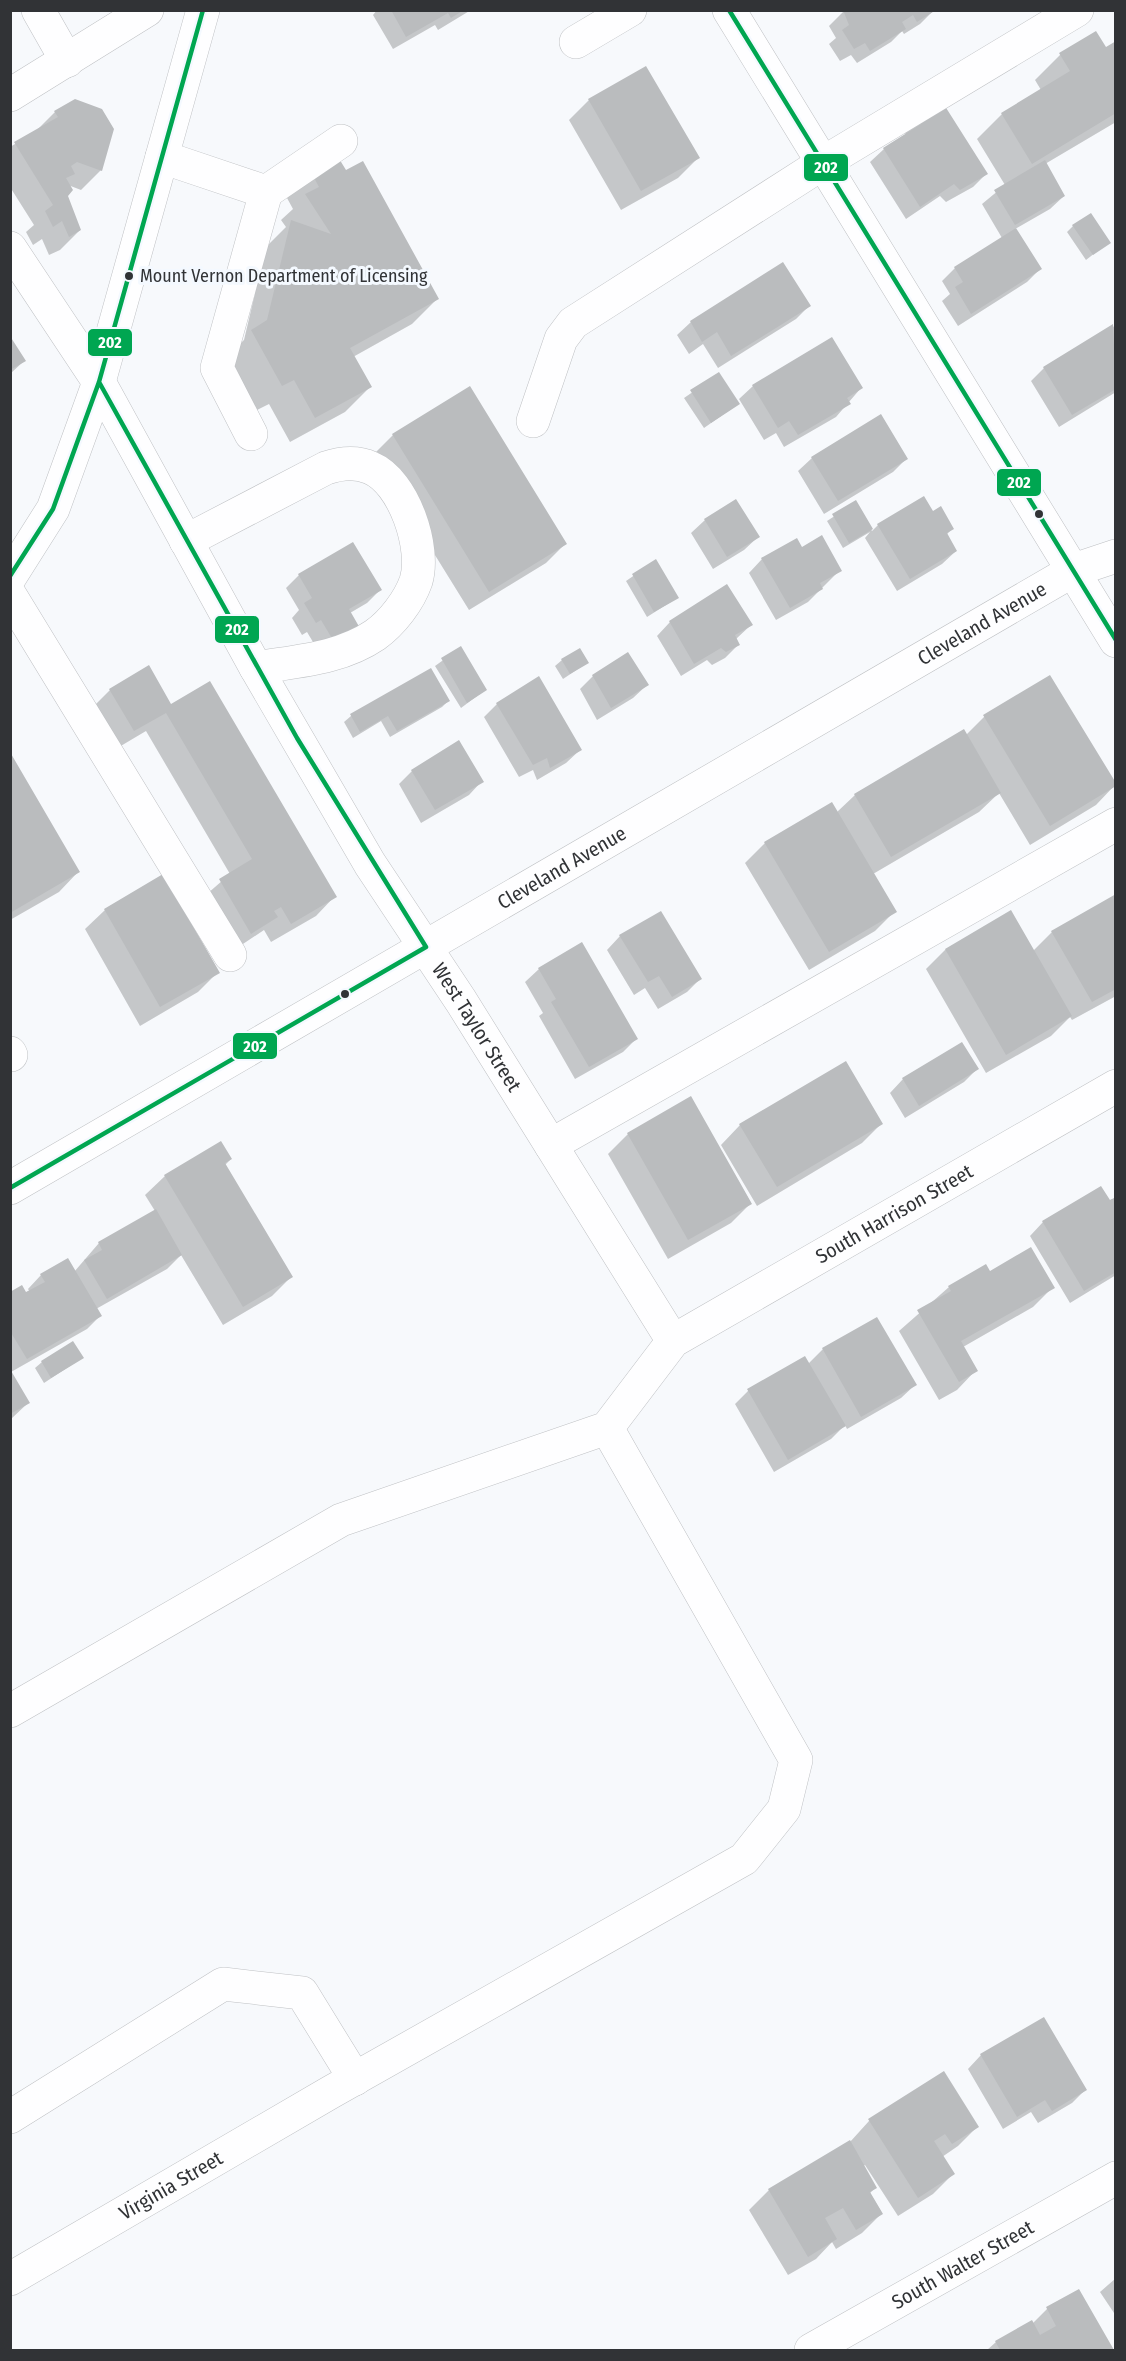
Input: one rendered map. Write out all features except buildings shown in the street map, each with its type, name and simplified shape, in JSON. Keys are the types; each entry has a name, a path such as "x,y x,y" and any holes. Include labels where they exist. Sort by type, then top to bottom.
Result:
{"street":[{"path":"38,10 67,61"},
{"path":"10,95 147,10"},
{"path":"10,577 53,510 99,382 203,10"},
{"path":"576,42 630,10"},
{"path":"729,10 1116,641"},
{"path":"533,421 561,339 573,323 823,163 1077,10"},
{"path":"251,435 217,368 266,192 341,141"},
{"path":"162,157 266,192"},
{"name":"West Taylor Street","path":"10,248 99,382 256,668 370,864 426,947 673,1341"},
{"path":"186,540 326,468 341,464 356,464 377,471 393,487 401,500 414,529 420,554 416,580 408,598 393,619 376,634 354,647 328,656 256,668"},
{"name":"Cleveland Avenue","path":"10,1188 1074,570 1116,556"},
{"path":"10,596 230,956"},
{"path":"551,1145 1116,824"},
{"name":"South Harrison Street","path":"673,1341 1116,1086"},
{"path":"10,1711 341,1520 607,1428 673,1341"},
{"name":"Virginia Street","path":"10,2279 343,2086 744,1859 784,1809 796,1760 607,1428"},
{"path":"10,2117 223,1984 302,1993 343,2086"},
{"name":"South Walter Street","path":"811,2350 1116,2178"}],"transit line":[{"name":"202","path":"10,576 53,509 99,382 203,10"},
{"name":"202","path":"729,10 1116,640"},
{"name":"202","path":"10,1188 426,947 297,738 99,382"}],"place":[{"name":"Mount Vernon Department of Licensing","path":"129,276"}]}
